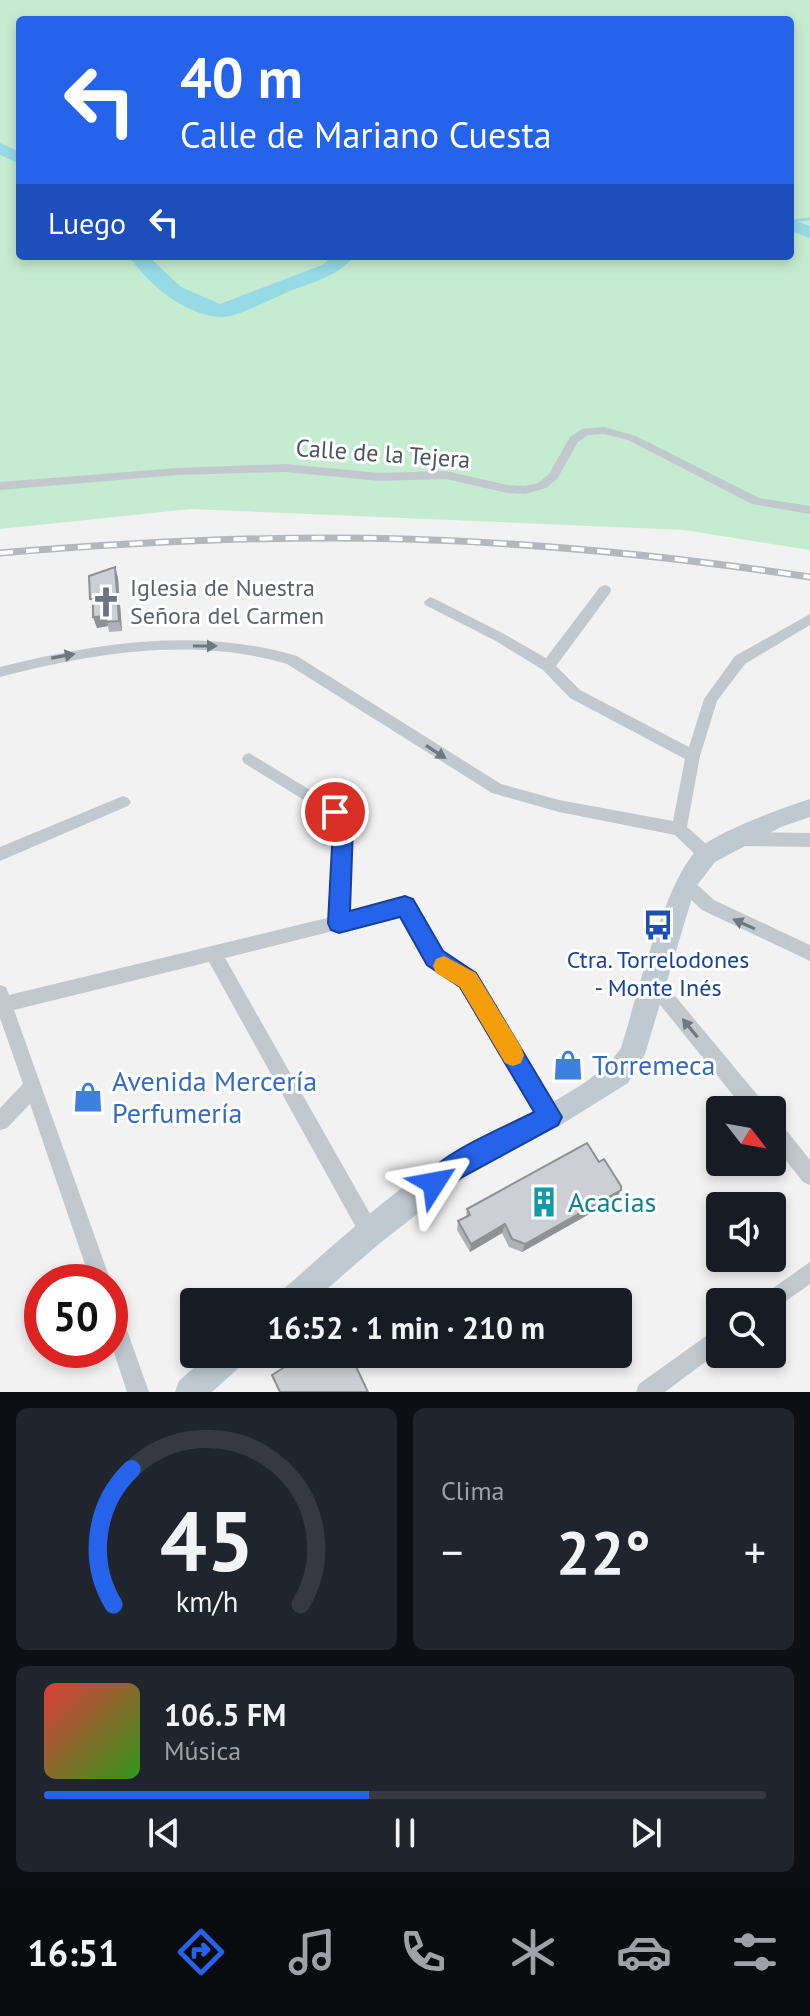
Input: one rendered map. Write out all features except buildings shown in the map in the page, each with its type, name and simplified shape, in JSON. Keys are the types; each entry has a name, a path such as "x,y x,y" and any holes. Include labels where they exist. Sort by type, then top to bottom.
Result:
{"main road":[{"path":"306,1288 370,1233 455,1167 550,1117 619,1074 632,1054 685,884 707,855 736,839 810,808"},
{"path":"190,1392 216,1368"}],"street":[{"name":"Calle de la Tejera","path":"0,486 284,468 392,478 425,474 455,476 523,491 539,488 553,476 574,437 592,428 632,438 756,501 810,510"},
{"path":"548,666 605,590"},
{"path":"430,602 548,666 575,694 693,756"},
{"path":"679,829 693,756 711,699 740,660 810,619"},
{"path":"0,672 54,658 127,649 205,646 247,647 271,652 292,660 497,789 559,806 679,829 707,855"},
{"path":"249,759 335,812 343,826 339,923"},
{"path":"0,854 123,802"},
{"path":"736,839 810,840"},
{"path":"685,884 708,905 810,953"},
{"path":"95,1264 2,998 214,954 405,906 435,958 468,980 550,1117"},
{"path":"214,954 370,1233"},
{"path":"655,985 746,1096"},
{"path":"0,1121 33,1087"},
{"path":"786,1145 810,1175"},
{"path":"786,1290 810,1272"},
{"path":"647,1392 706,1348"},
{"path":"128,1362 138,1392"}],"green space":[{"path":"0,0 810,0 810,550 684,530 191,509 0,529"}],"waterway":[{"path":"0,148 16,157"},
{"path":"794,221 810,219"},
{"path":"794,226 810,233"},
{"path":"141,260 174,291 221,311 329,269 340,260"}],"railway":[{"path":"0,553 203,540 406,539 609,552 810,577"}],"slow traffic":[{"path":"444,966 468,980 513,1055"}],"place":[{"name":"Iglesia de Nuestra Señora del Carmen","path":"106,602"},
{"name":"Ctra. Torrelodones - Monte Inés","path":"658,925"},
{"name":"Torremeca","path":"568,1065"},
{"name":"Avenida Mercería Perfumería","path":"88,1097"},
{"name":"Acacias","path":"544,1202"}],"route":[{"path":"335,812 343,826 339,923 405,906 435,958 468,980 550,1117 455,1167 434,1183"}]}
